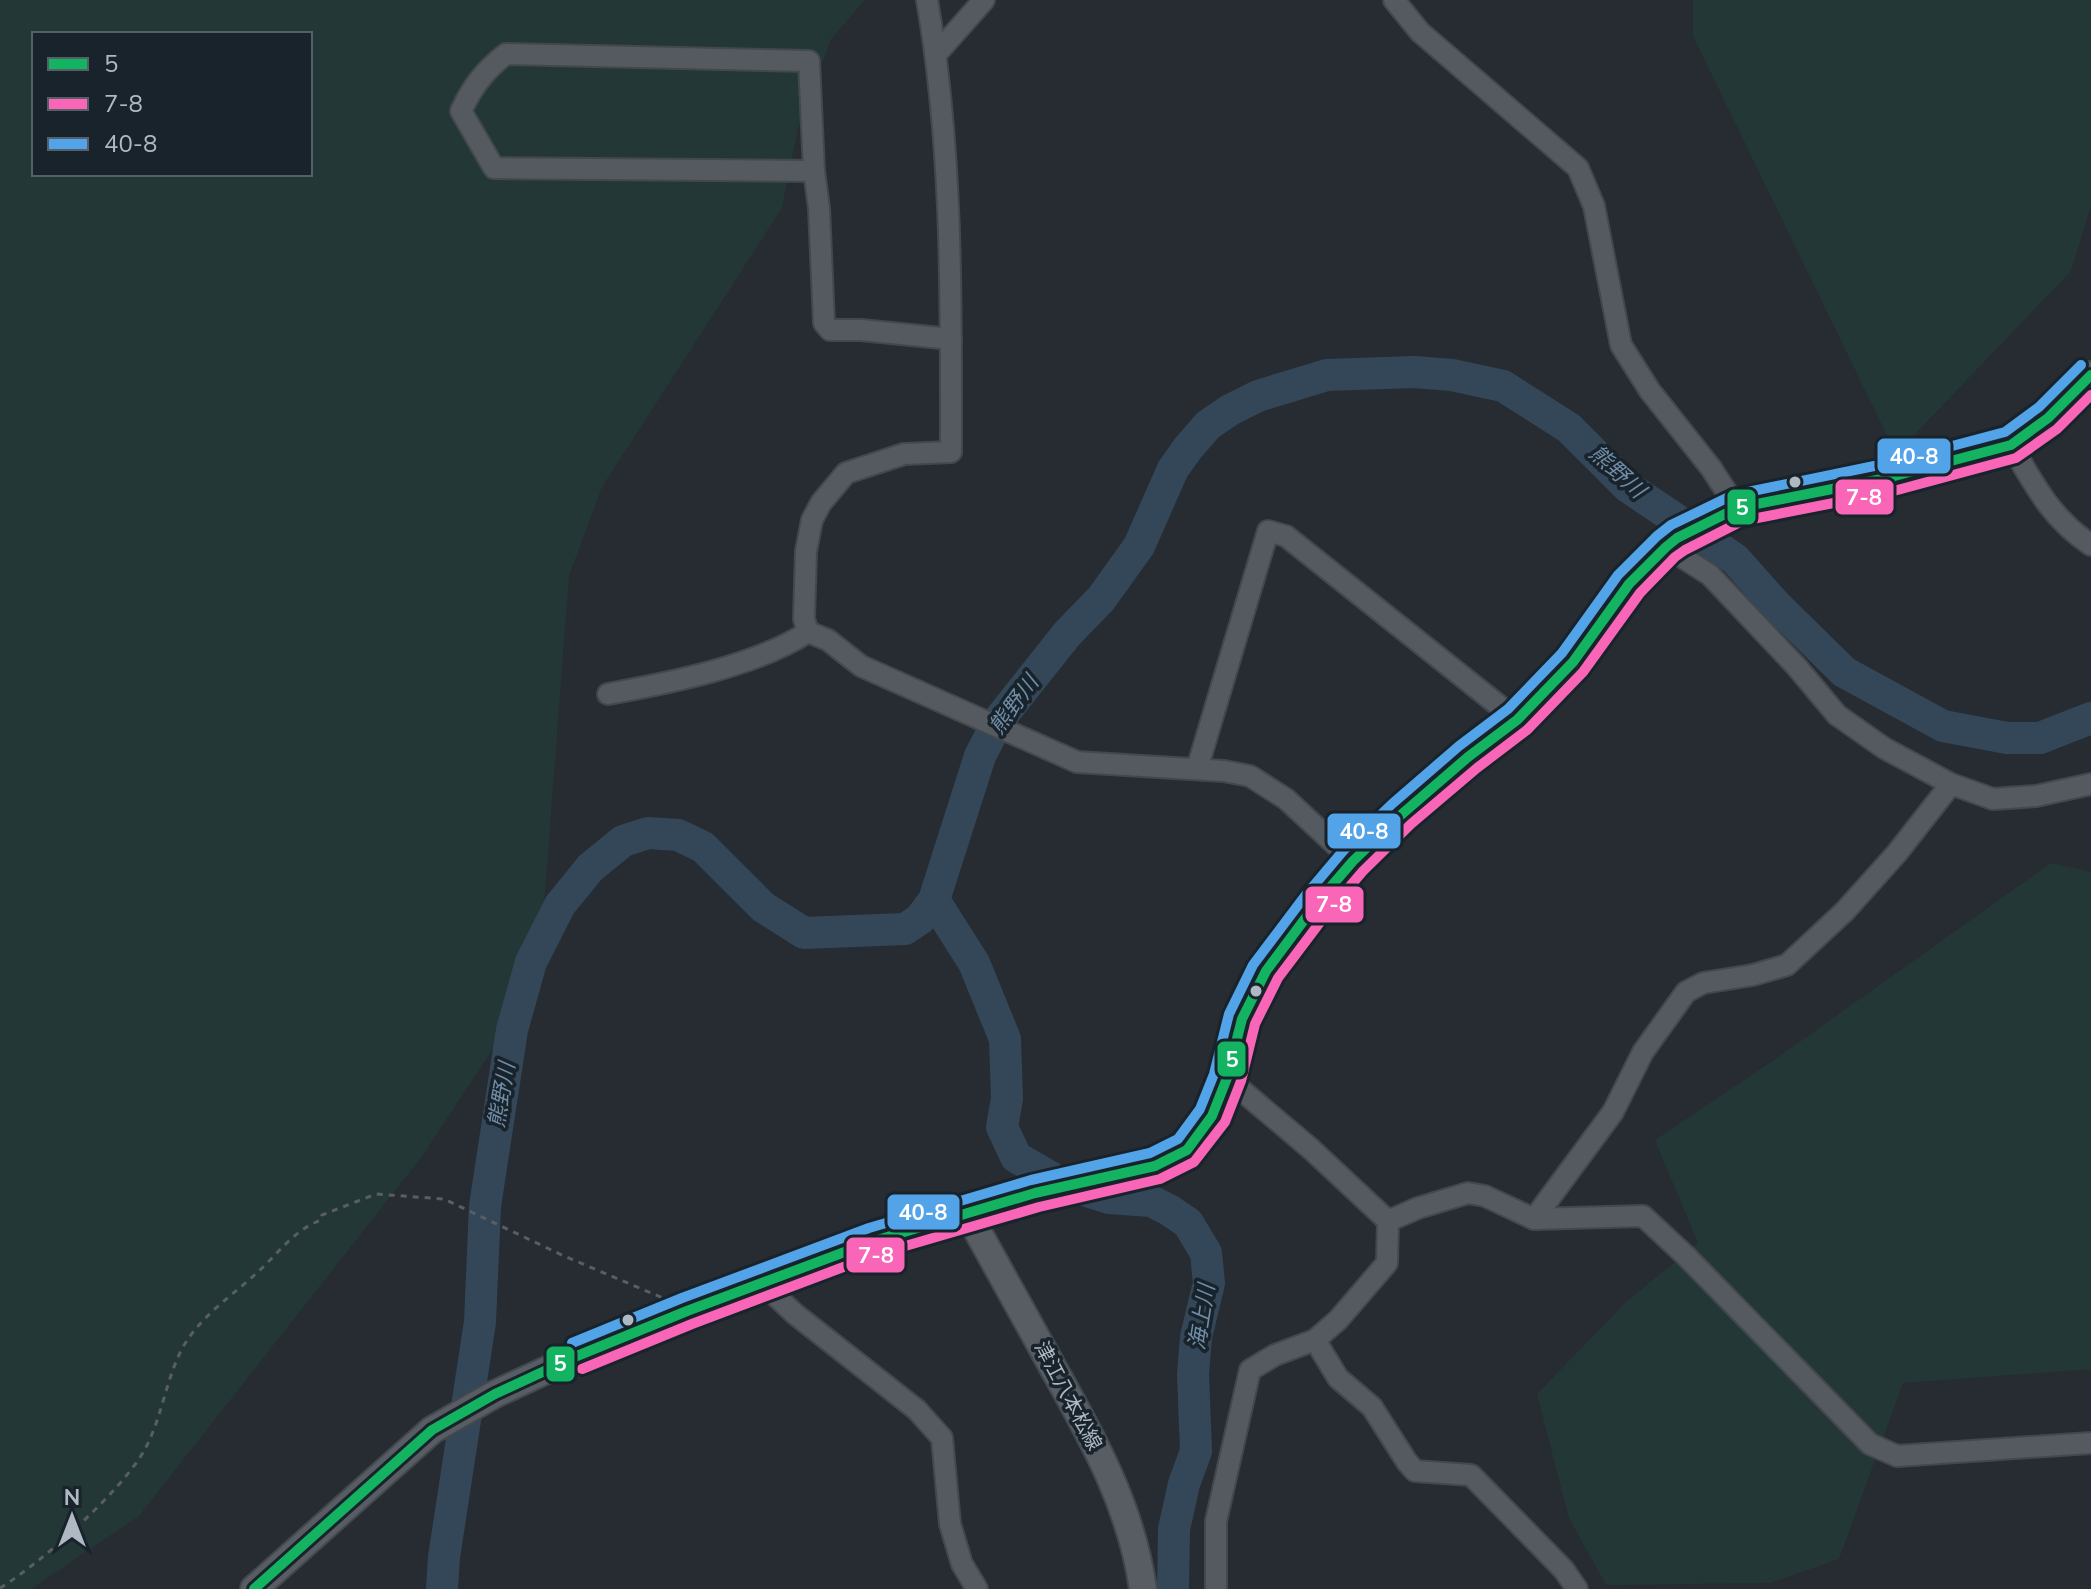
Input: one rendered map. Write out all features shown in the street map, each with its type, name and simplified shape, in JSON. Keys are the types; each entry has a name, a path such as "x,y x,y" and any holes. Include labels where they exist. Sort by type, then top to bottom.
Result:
{"main road":[{"path":"254,1589 432,1430 495,1394 687,1311 874,1241 1035,1193 1155,1166 1187,1150 1212,1116 1227,1078 1242,1019 1266,971 1316,904 1353,861 1457,767 1517,720 1573,662 1629,584 1671,542 1737,508 1887,478 2011,445 2048,418 2091,375"},
{"name":"津江八本松線","path":"968,1214 1089,1432 1122,1502 1139,1562 1143,1589"}],"street":[{"path":"808,632 804,619 806,551 812,520 821,503 846,473 904,454 951,452 945,144 937,53 927,0"},
{"path":"937,53 984,0"},
{"path":"1394,0 1420,32 1578,168 1594,206 1621,345 1650,391 1711,468 1737,508"},
{"path":"814,171 494,168 461,111 469,93 488,67 506,54 809,61 824,323 830,330 951,339"},
{"path":"2011,445 2043,500 2069,530 2091,545"},
{"path":"1197,769 1268,531 1286,536 1517,720"},
{"path":"1671,542 1710,575 1796,666 1837,715 1884,748 1951,784 1993,799 2036,796 2091,784"},
{"path":"608,694 675,682 787,645 808,632"},
{"path":"808,632 828,640 861,666 1077,762 1197,769 1250,776 1286,799 1353,861"},
{"path":"1534,1219 1613,1112 1643,1052 1686,992 1703,983 1753,975 1787,965 1845,911 1897,853 1951,784"},
{"path":"1216,1589 1216,1521 1250,1370 1275,1355 1315,1340 1338,1320 1387,1263 1388,1221 1311,1149 1227,1078"},
{"path":"1388,1221 1468,1193 1485,1196 1534,1219 1643,1216 1870,1444 1897,1456 2091,1443"},
{"path":"762,1283 795,1314 917,1410 942,1438 950,1524 962,1564 977,1589"},
{"path":"1315,1340 1338,1378 1372,1407 1415,1471 1471,1475 1564,1570 1577,1589"}],"path":[{"path":"0,1588 23,1575 120,1484 145,1449 183,1347 205,1318 260,1270 297,1231 321,1220 322,1215 376,1194 444,1199 687,1311"}],"green space":[{"path":"0,0 865,0 831,39 798,128 782,208 602,487 569,576 542,931 500,1038 423,1155 139,1516 31,1589 0,1589"},
{"path":"1693,0 2091,0 2091,206 2071,271 1896,454 1693,36"},
{"path":"2051,863 2091,872 2091,1369 1903,1383 1839,1559 1770,1583 1606,1585 1569,1518 1537,1394 1627,1301 1698,1243 1655,1140 1774,1060"}],"waterway":[{"name":"熊野川","path":"442,1589 444,1557 480,1322 485,1206 512,1030 531,962 560,905 590,868 623,841 648,833 678,835 703,847 763,907 804,933 905,929 920,919 934,900 980,756 998,721 1067,634 1101,599 1139,546 1173,469 1188,448 1208,425 1230,410 1258,396 1327,375 1414,372 1452,375 1503,386 1569,428 1628,487 1735,559 1776,605 1844,672 1943,726 2007,738 2040,738 2091,718"},
{"name":"海上川","path":"934,900 974,963 1005,1039 1007,1099 1002,1127 1016,1157 1059,1182 1109,1198 1151,1201 1169,1210 1188,1223 1206,1253 1209,1283 1196,1337 1193,1374 1196,1451 1184,1484 1174,1529 1173,1589"}],"transit line":[{"name":"40-8","path":"572,1343 869,1228 1031,1180 1150,1153 1178,1139 1200,1109 1214,1074 1229,1014 1253,965 1305,896 1343,851 1392,804 1459,746 1508,709 1562,653 1618,575 1657,536 1671,525 1733,495 1884,464 2005,432 2039,407 2081,365"},
{"name":"5","path":"254,1589 432,1430 495,1394 687,1311 874,1241 1035,1193 1155,1166 1187,1150 1212,1116 1227,1078 1242,1019 1266,971 1316,904 1353,861 1402,814 1517,720 1573,662 1629,584 1666,547 1677,538 1737,508 1887,478 2011,445 2048,418 2091,375"},
{"name":"7-8","path":"582,1369 878,1254 1039,1207 1160,1179 1194,1162 1225,1122 1241,1081 1255,1024 1278,978 1327,913 1363,871 1411,824 1527,730 1583,672 1640,593 1675,557 1742,521 1890,492 2016,458 2057,429 2091,395"}]}
